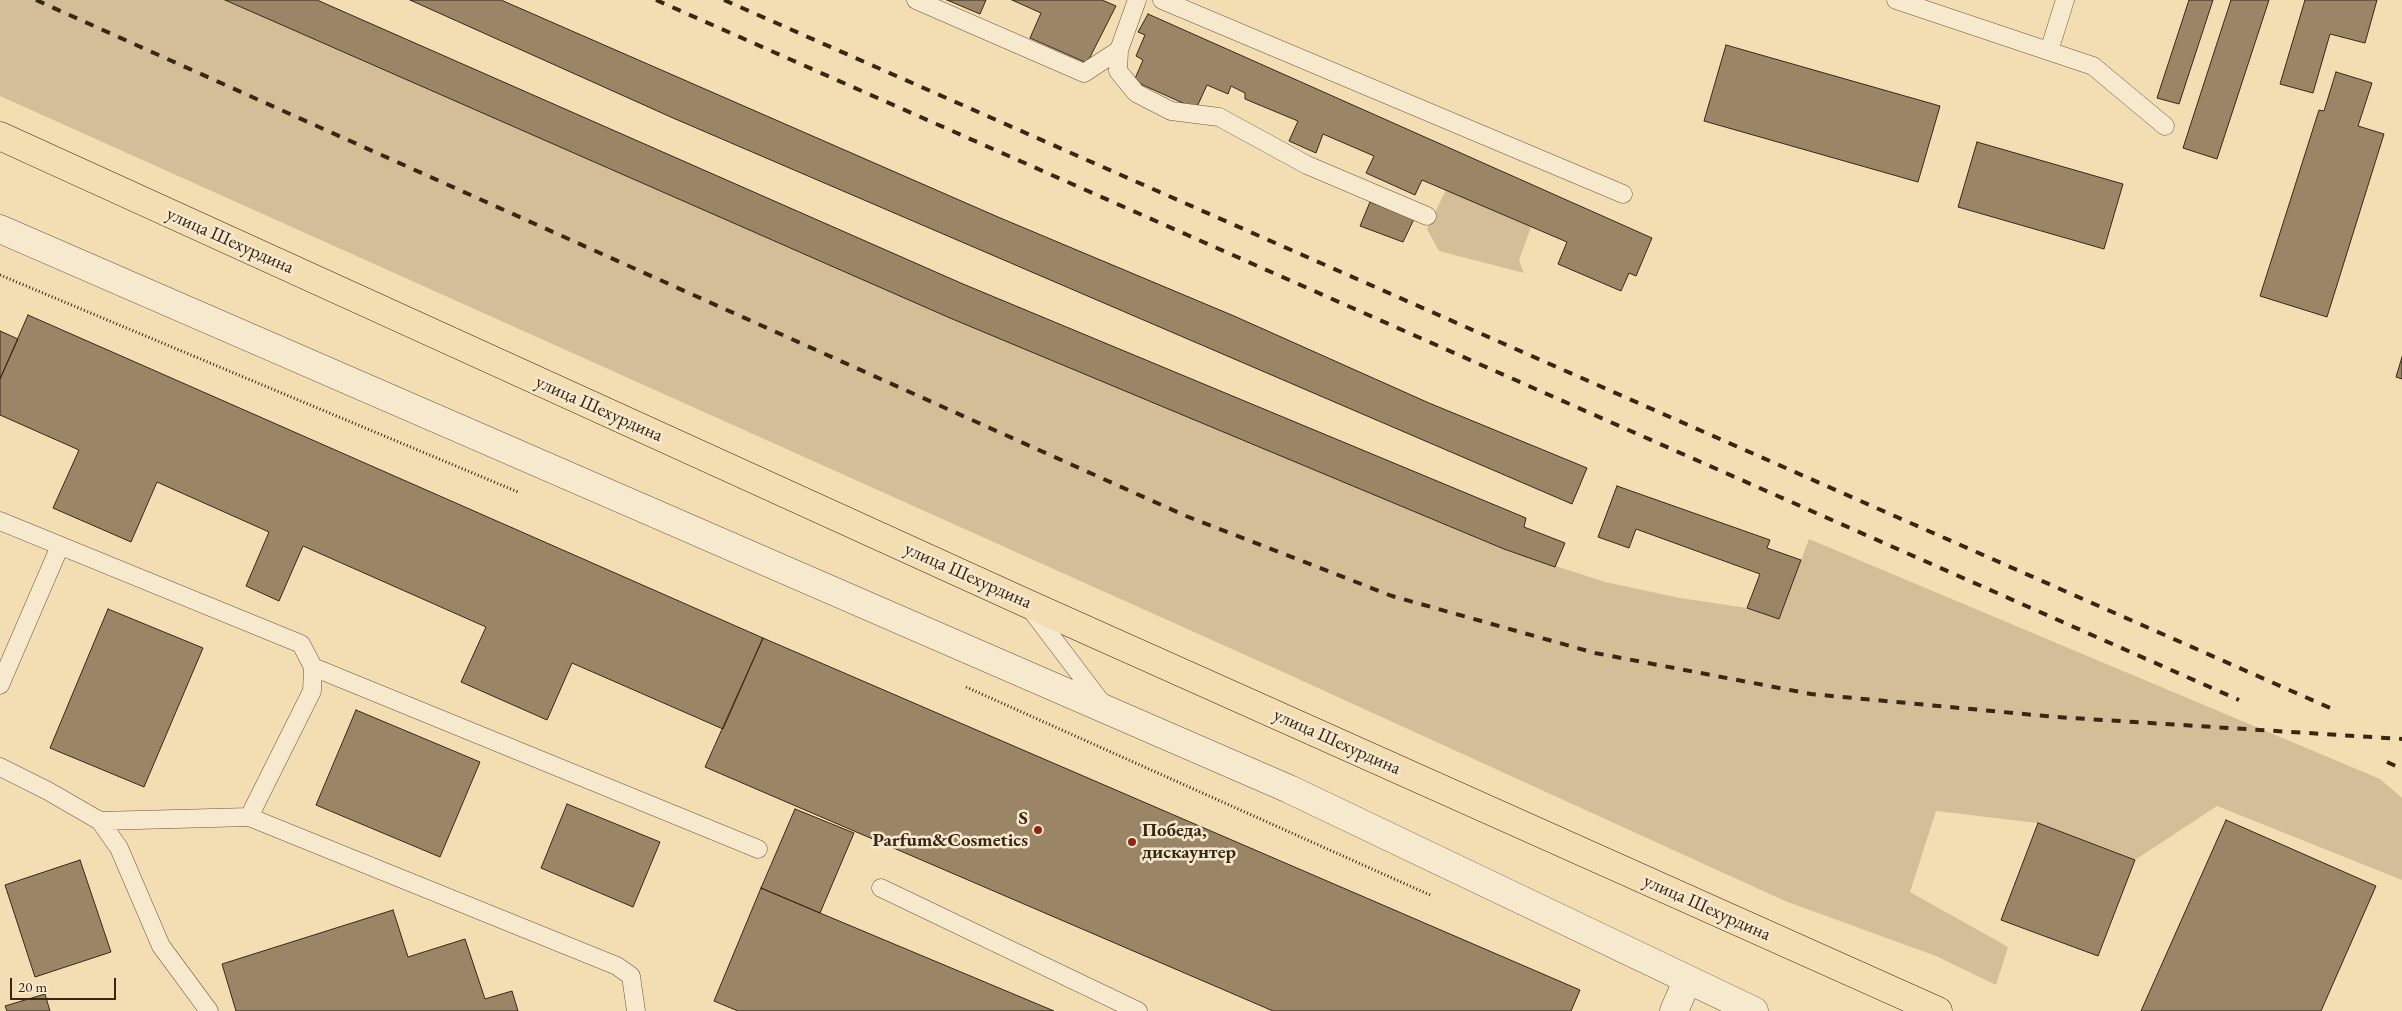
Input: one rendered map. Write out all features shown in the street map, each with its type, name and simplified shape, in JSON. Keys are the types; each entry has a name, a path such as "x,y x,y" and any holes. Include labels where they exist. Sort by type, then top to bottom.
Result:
{"main road":[{"name":"улица Шехурдина","path":"0,136 1026,603 1938,1011"}],"street":[{"path":"0,229 1288,789 1687,981 1754,1011"},
{"path":"1674,1011 1687,981"}],"lane":[{"path":"916,0 1084,73 1119,50"},
{"path":"1137,0 1119,50 1118,70 1136,93 1171,111 1219,117 1307,165 1427,216"},
{"path":"1162,0 1623,194"},
{"path":"1896,0 2093,66 2165,126"},
{"path":"2049,51 2065,0"},
{"path":"0,521 301,644 313,667 312,690 249,817"},
{"path":"0,685 60,546"},
{"path":"1026,603 1105,708"},
{"path":"313,667 758,849"},
{"path":"0,767 48,791 100,821 119,848 161,946 209,1011"},
{"path":"100,821 249,817 617,966 630,976 636,1011"},
{"path":"881,888 1138,1011"}],"path":[{"path":"0,274 522,494"},
{"path":"965,686 1439,899"}],"shaded area":[{"path":"0,0 225,0 950,318 1504,549 1605,582 1680,598 1747,608 1779,619 1809,539 2380,779 2402,798 2402,880 2217,806 2135,860 2038,823 1936,811 1910,892 2008,947 1996,985 1936,956 1785,901 1272,667 0,96"},
{"path":"1446,190 1531,227 1519,260 1524,273 1439,251 1427,229"}],"building":[{"path":"225,0 317,0 963,284 1526,518 1524,527 1565,543 1555,567 1504,549 950,318"},
{"path":"410,0 501,0 998,217 1234,316 1429,403 1587,468 1572,504 673,118"},
{"path":"947,0 986,0 980,14"},
{"path":"1012,0 1102,0 1116,6 1087,63 1030,38 1041,13"},
{"path":"2189,0 2213,0 2179,104 2157,98"},
{"path":"2231,0 2269,0 2217,159 2183,148"},
{"path":"2305,0 2377,0 2365,43 2330,34 2313,93 2280,84"},
{"path":"1148,14 1652,238 1636,276 1629,273 1621,291 1558,264 1567,242 1422,180 1415,195 1366,173 1374,156 1323,134 1316,153 1289,141 1298,121 1245,99 1245,93 1231,86 1228,94 1207,85 1196,109 1134,81 1143,60 1136,56 1145,35 1138,32"},
{"path":"1726,45 1940,106 1918,182 1704,121"},
{"path":"2336,72 2372,83 2358,126 2384,134 2327,317 2260,296 2319,110 2324,111"},
{"path":"1977,142 2123,184 2104,249 1958,207"},
{"path":"1370,202 1414,219 1403,242 1360,226"},
{"path":"28,315 763,638 723,729 572,663 547,720 461,682 486,627 303,546 279,601 246,586 269,532 157,482 131,542 53,508 79,450 0,415 0,379"},
{"path":"0,331 18,339 0,379"},
{"path":"2402,357 2402,379 2396,377"},
{"path":"1617,486 1770,540 1767,548 1801,560 1779,619 1747,608 1760,574 1636,529 1629,548 1598,537"},
{"path":"108,609 203,648 144,787 50,748"},
{"path":"763,638 1580,990 1571,1011 1273,1011 705,767"},
{"path":"356,710 480,762 440,857 316,805"},
{"path":"567,804 660,842 633,907 541,868"},
{"path":"795,809 854,833 820,913 761,888"},
{"path":"2226,820 2376,886 2321,1011 2141,1011"},
{"path":"2038,823 2135,860 2098,956 2001,920"},
{"path":"80,860 111,952 35,977 5,885"},
{"path":"761,888 1054,1011 738,1011 714,1001"},
{"path":"393,910 408,957 465,939 485,999 512,991 518,1011 236,1011 222,964"},
{"path":"45,994 50,1011 7,1011 5,1006"}],"railway":[{"path":"36,0 1186,516 1392,596 1595,653 1811,694 2056,717 2402,739"},
{"path":"656,0 2239,700"},
{"path":"724,0 2337,711"},
{"path":"2387,762 2402,769"}],"place":[{"name":"S Parfum&Cosmetics","path":"1038,830"},
{"name":"Победа, дискаунтер","path":"1132,842"}]}
